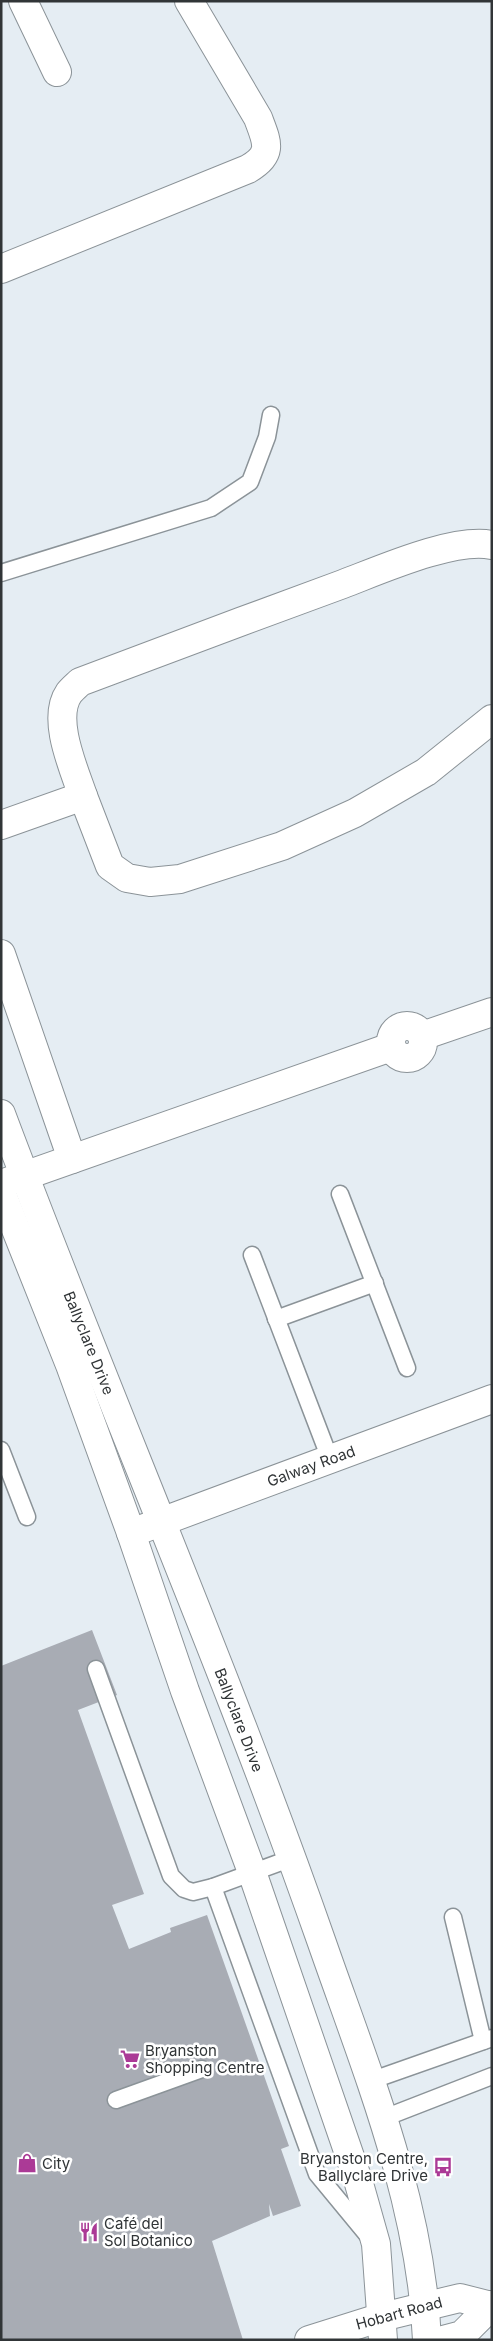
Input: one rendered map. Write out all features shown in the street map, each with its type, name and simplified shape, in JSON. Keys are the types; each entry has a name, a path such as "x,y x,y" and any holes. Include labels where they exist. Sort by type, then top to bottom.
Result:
{"street":[{"path":"23,1 58,72"},
{"path":"1,269 248,169 261,162 266,152 265,138 258,118 190,1"},
{"path":"492,545 470,544 390,567 212,631 80,682 69,693 64,706 63,721 65,739 83,796 110,866 127,878 150,882 180,879 282,846 355,813 426,772 492,719"},
{"path":"1,825 83,796"},
{"path":"1,954 72,1159"},
{"path":"13,1180 391,1047 400,1056 412,1057 421,1049 422,1036 492,1012"},
{"name":"Ballyclare Drive","path":"1,1114 13,1180 73,1305 162,1521 292,1858 384,2118 411,2224 425,2306 427,2340"},
{"name":"Ballyclare Drive","path":"1,1192 70,1364 185,1691 252,1872 358,2180 376,2244 382,2328"},
{"name":"Galway Road","path":"131,1533 492,1400"},
{"name":"Hobart Road","path":"309,2340 382,2328 425,2306 460,2298 491,2305"},
{"name":"Hobart Road","path":"443,2340 462,2335 491,2305"}],"lane":[{"path":"1,573 212,508 250,482 267,437 271,415"},
{"path":"340,1194 408,1368"},
{"path":"252,1255 330,1459"},
{"path":"276,1319 375,1283"},
{"path":"1,1450 27,1517"},
{"path":"96,1669 171,1876 177,1884 192,1892 213,1887 292,1858"},
{"path":"213,1887 317,2174 376,2244"},
{"path":"370,2081 487,2039 453,1917"},
{"path":"116,2100 202,2069"},
{"path":"384,2118 492,2076"}],"building":[{"name":"Bryanston Shopping Centre","path":"92,1630 117,1695 78,1710 144,1894 112,1905 129,1949 171,1932 170,1928 207,1915 289,2146 281,2149 301,2206 273,2216 269,2204 270,2216 212,2241 243,2340 1,2340 1,1666"}],"place":[{"name":"Bryanston Shopping Centre","path":"130,2059"},
{"name":"City","path":"27,2163"},
{"name":"Bryanston Centre, Ballyclare Drive","path":"443,2167"},
{"name":"Café del Sol Botanico","path":"89,2232"}]}
